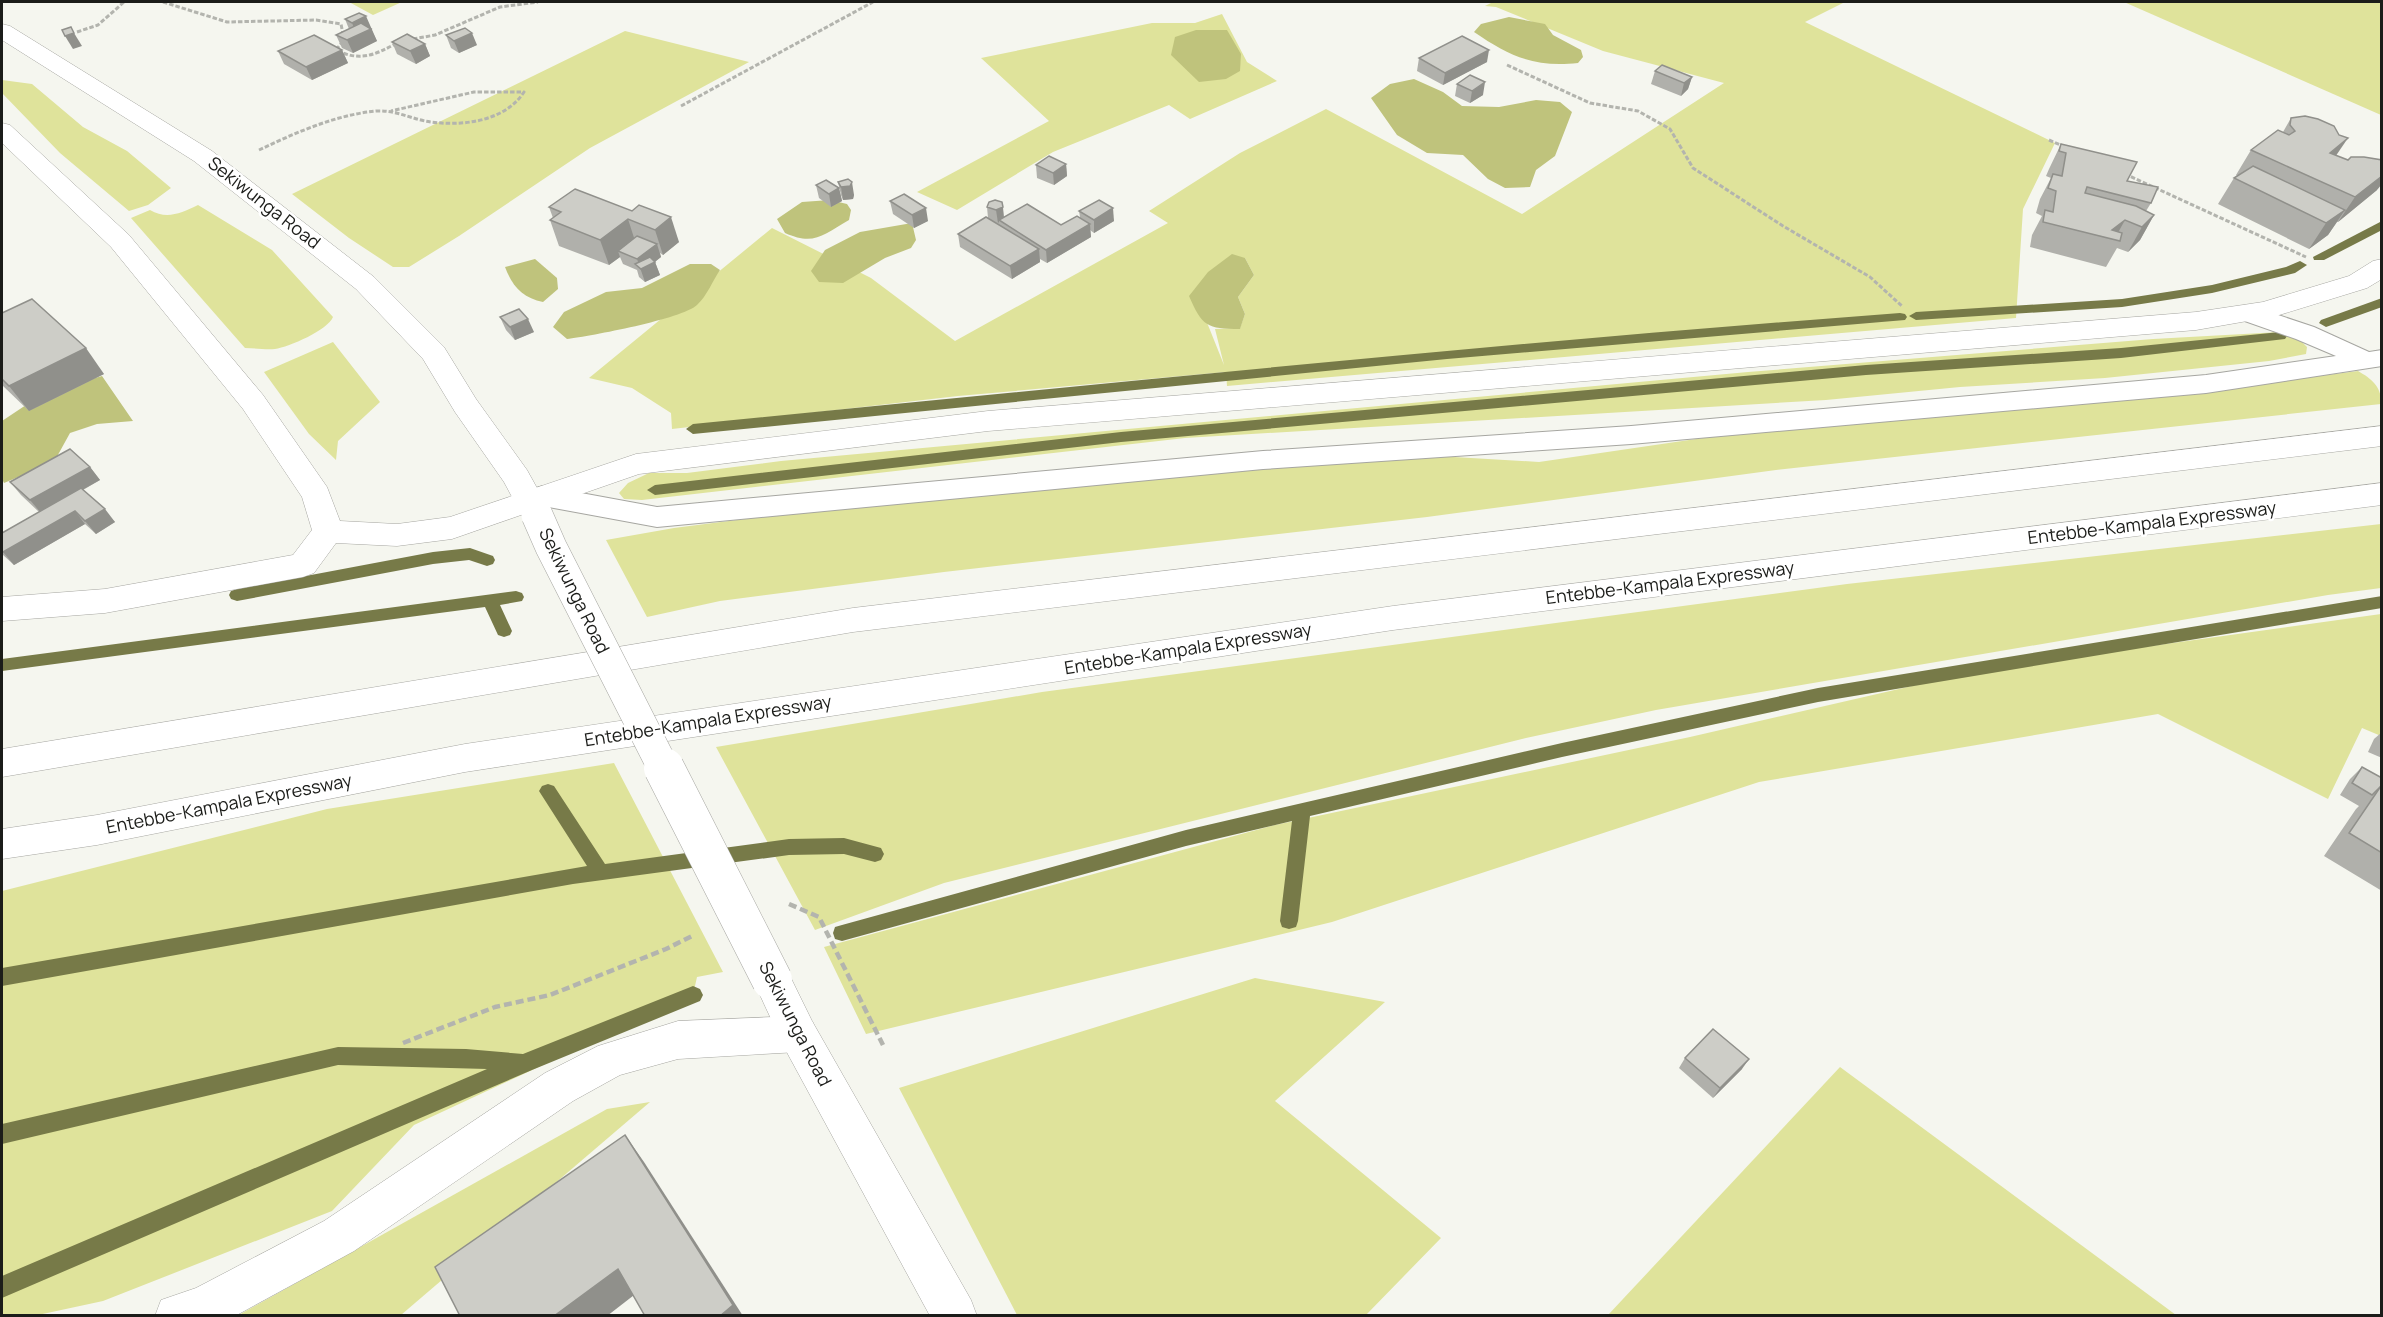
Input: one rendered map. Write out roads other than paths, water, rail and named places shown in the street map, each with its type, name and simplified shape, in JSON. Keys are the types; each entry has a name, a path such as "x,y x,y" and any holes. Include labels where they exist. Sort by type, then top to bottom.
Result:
{"main road":[{"name":"Sekiwunga Road","path":"2,31 221,169 365,283 434,353 465,405 537,504 798,1034 955,1316"},
{"path":"2,130 120,241 253,402 316,495 328,531"},
{"path":"328,531 397,535 452,528 537,504 636,464 988,421 2196,321 2248,314 2358,282 2382,267"},
{"path":"2,763 853,620 2382,436"},
{"name":"Entebbe-Kampala Expressway","path":"2,844 97,830 465,758 1392,618 2382,494"},
{"path":"2,609 105,601 303,566 328,531"},
{"path":"177,1316 204,1308 339,1236 559,1087 612,1059 678,1040 798,1034"}],"lane":[{"path":"2248,314 2305,333 2376,364"},
{"path":"537,504 657,517 1263,460 1631,435 2206,384 2376,364"}],"waterway":[{"path":"2319,257 2382,225"},
{"path":"1916,316 2122,303 2212,289 2290,270 2300,265"},
{"path":"2326,323 2382,302"},
{"path":"693,429 1447,354 1900,317"},
{"path":"655,490 1121,437 1866,370 2121,353 2280,336"},
{"path":"237,595 433,558 470,554 487,560"},
{"path":"490,600 516,597"},
{"path":"2,665 490,600"},
{"path":"490,600 504,631"},
{"path":"1302,811 1562,750 1818,695 2382,602"},
{"path":"548,791 601,872"},
{"path":"842,933 1186,838 1302,811"},
{"path":"1289,921 1302,811"},
{"path":"601,872 789,847 844,846 875,854"},
{"path":"2,977 601,872"},
{"path":"2,1287 525,1063 693,995"},
{"path":"2,1134 338,1056 466,1058 522,1063"}]}
